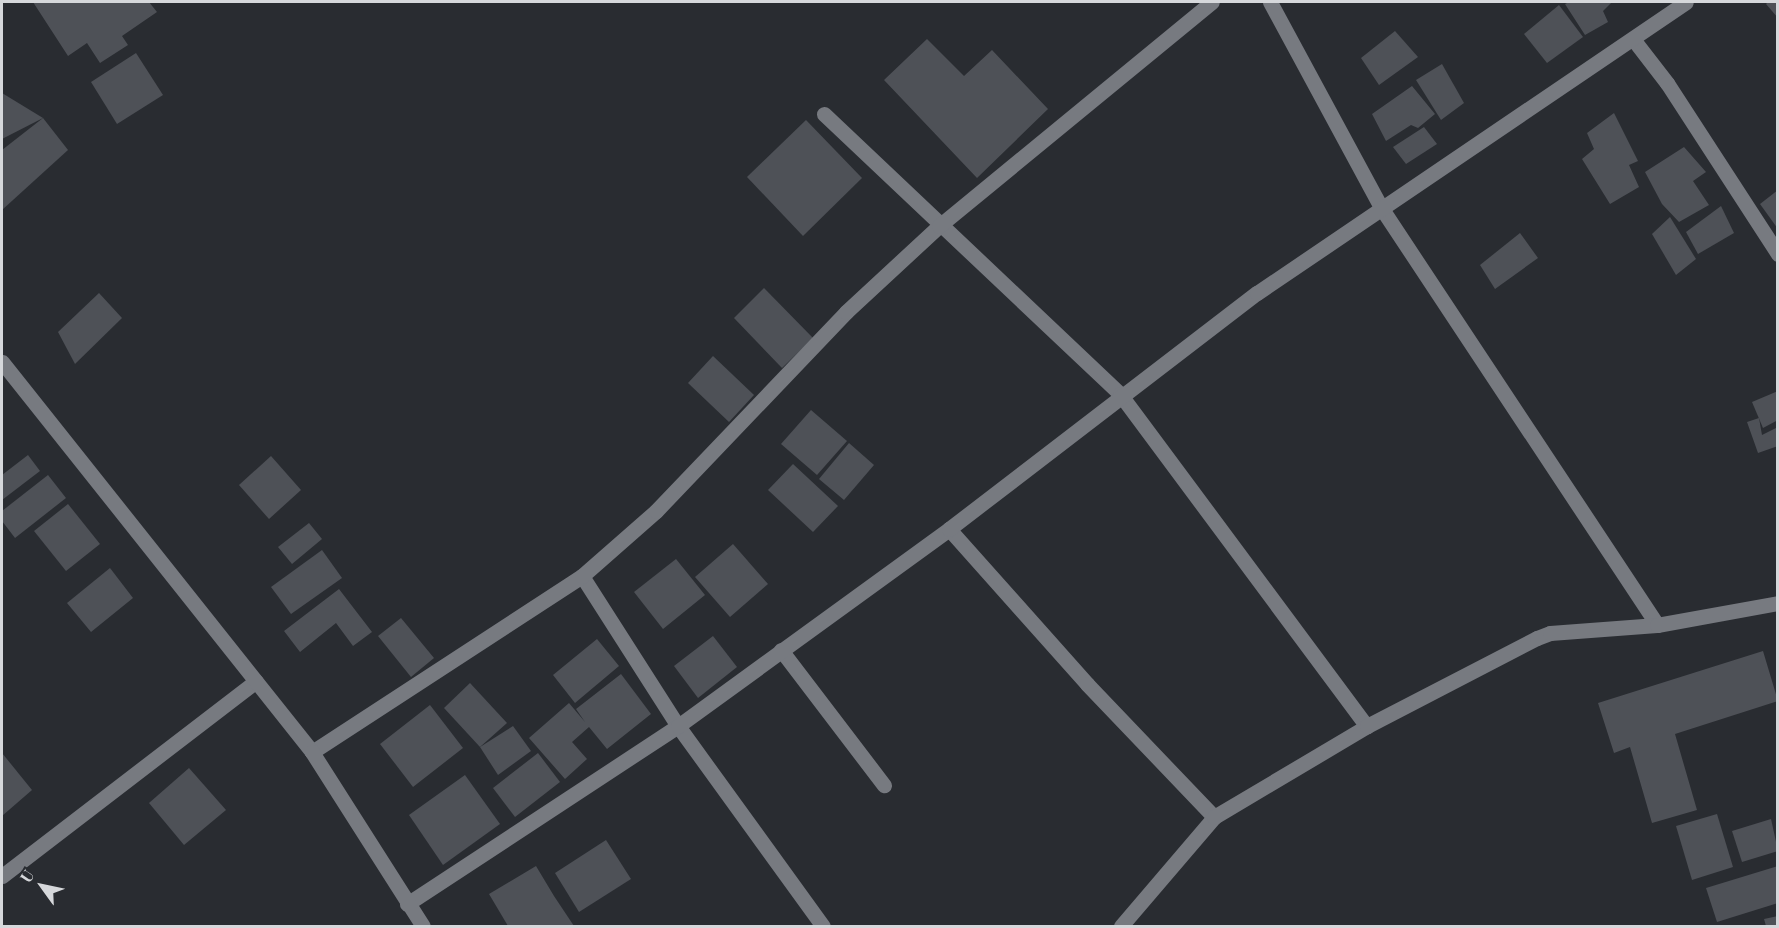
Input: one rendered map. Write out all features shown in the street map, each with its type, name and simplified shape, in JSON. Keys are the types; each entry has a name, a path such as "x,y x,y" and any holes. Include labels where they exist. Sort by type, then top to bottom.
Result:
{"street":[{"path":"312,752 582,576 656,510 846,312 939,226 1212,2"},
{"path":"1270,2 1382,208 1657,625"},
{"path":"407,904 678,726 949,529 1120,394 1257,293 1686,2"},
{"path":"1633,39 1667,83 1778,254"},
{"path":"824,114 939,226 1120,394 1368,726"},
{"path":"2,362 312,752 423,927"},
{"path":"949,529 1087,684 1214,818"},
{"path":"582,576 678,726 823,927"},
{"path":"1121,927 1214,818 1368,726 1544,635 1657,625 1778,603"},
{"path":"781,650 884,784"},
{"path":"2,876 256,681"}],"building":[{"path":"33,2 149,2 157,12 122,36 128,45 100,63 87,43 68,56"},
{"path":"1569,2 1612,2 1603,11 1608,22 1585,35 1565,4"},
{"path":"1778,2 1778,18 1766,4"},
{"path":"1559,5 1583,37 1547,63 1524,34"},
{"path":"1395,31 1418,57 1379,85 1361,58"},
{"path":"927,39 964,76 992,50 1048,109 977,178 884,80"},
{"path":"136,53 163,95 117,124 91,82"},
{"path":"1442,64 1464,103 1441,120 1416,80"},
{"path":"1412,86 1435,114 1418,128 1411,125 1386,141 1372,114"},
{"path":"2,93 43,118 2,139"},
{"path":"1614,113 1638,161 1629,165 1639,187 1610,204 1582,159 1594,149 1587,133"},
{"path":"43,118 68,150 2,210 2,150"},
{"path":"806,120 862,178 803,236 747,177"},
{"path":"1424,127 1437,144 1406,164 1393,147"},
{"path":"1684,147 1706,172 1693,181 1709,205 1679,222 1662,204 1645,172"},
{"path":"1778,190 1778,229 1760,204"},
{"path":"1721,206 1734,233 1698,254 1686,232"},
{"path":"1670,217 1696,259 1676,275 1652,234"},
{"path":"1520,233 1538,258 1495,289 1480,265"},
{"path":"764,288 813,338 782,368 734,318"},
{"path":"99,293 122,318 75,364 58,332"},
{"path":"713,356 754,395 729,422 688,383"},
{"path":"1778,391 1778,420 1763,428 1752,402"},
{"path":"811,410 847,441 817,475 781,444"},
{"path":"1759,418 1762,435 1778,427 1778,446 1758,453 1747,422"},
{"path":"849,443 874,465 844,500 819,479"},
{"path":"28,455 40,471 2,500 2,475"},
{"path":"271,456 301,490 269,519 239,485"},
{"path":"793,464 838,506 813,532 768,490"},
{"path":"48,475 66,498 15,538 2,521 2,511"},
{"path":"68,504 100,544 66,571 34,531"},
{"path":"309,523 322,539 292,564 278,547"},
{"path":"733,544 768,584 730,617 695,577"},
{"path":"322,550 342,578 291,614 271,587"},
{"path":"676,559 705,595 663,629 634,592"},
{"path":"110,568 133,598 91,632 67,603"},
{"path":"339,589 372,632 353,646 336,623 300,652 284,631"},
{"path":"401,618 434,658 411,677 378,636"},
{"path":"713,636 737,667 698,698 674,666"},
{"path":"597,639 619,666 575,703 553,675"},
{"path":"1763,651 1778,701 1675,734 1697,810 1652,823 1630,747 1614,753 1598,703"},
{"path":"621,674 651,714 607,749 589,727 572,742 587,759 565,779 529,738 569,703 585,722 576,709"},
{"path":"470,683 507,723 480,747 444,708"},
{"path":"430,705 463,748 413,787 380,744"},
{"path":"513,726 531,751 498,775 480,747"},
{"path":"2,753 32,790 2,816"},
{"path":"538,753 560,782 515,817 493,788"},
{"path":"189,768 226,810 184,845 149,803"},
{"path":"465,775 500,824 443,865 409,815"},
{"path":"1717,814 1733,867 1692,880 1676,826"},
{"path":"1771,819 1778,851 1742,862 1732,831"},
{"path":"606,840 631,879 579,912 555,873"},
{"path":"536,866 574,926 508,926 489,894"},
{"path":"1778,866 1778,903 1717,922 1706,888"},
{"path":"1778,916 1778,926 1766,926 1764,919"}]}
